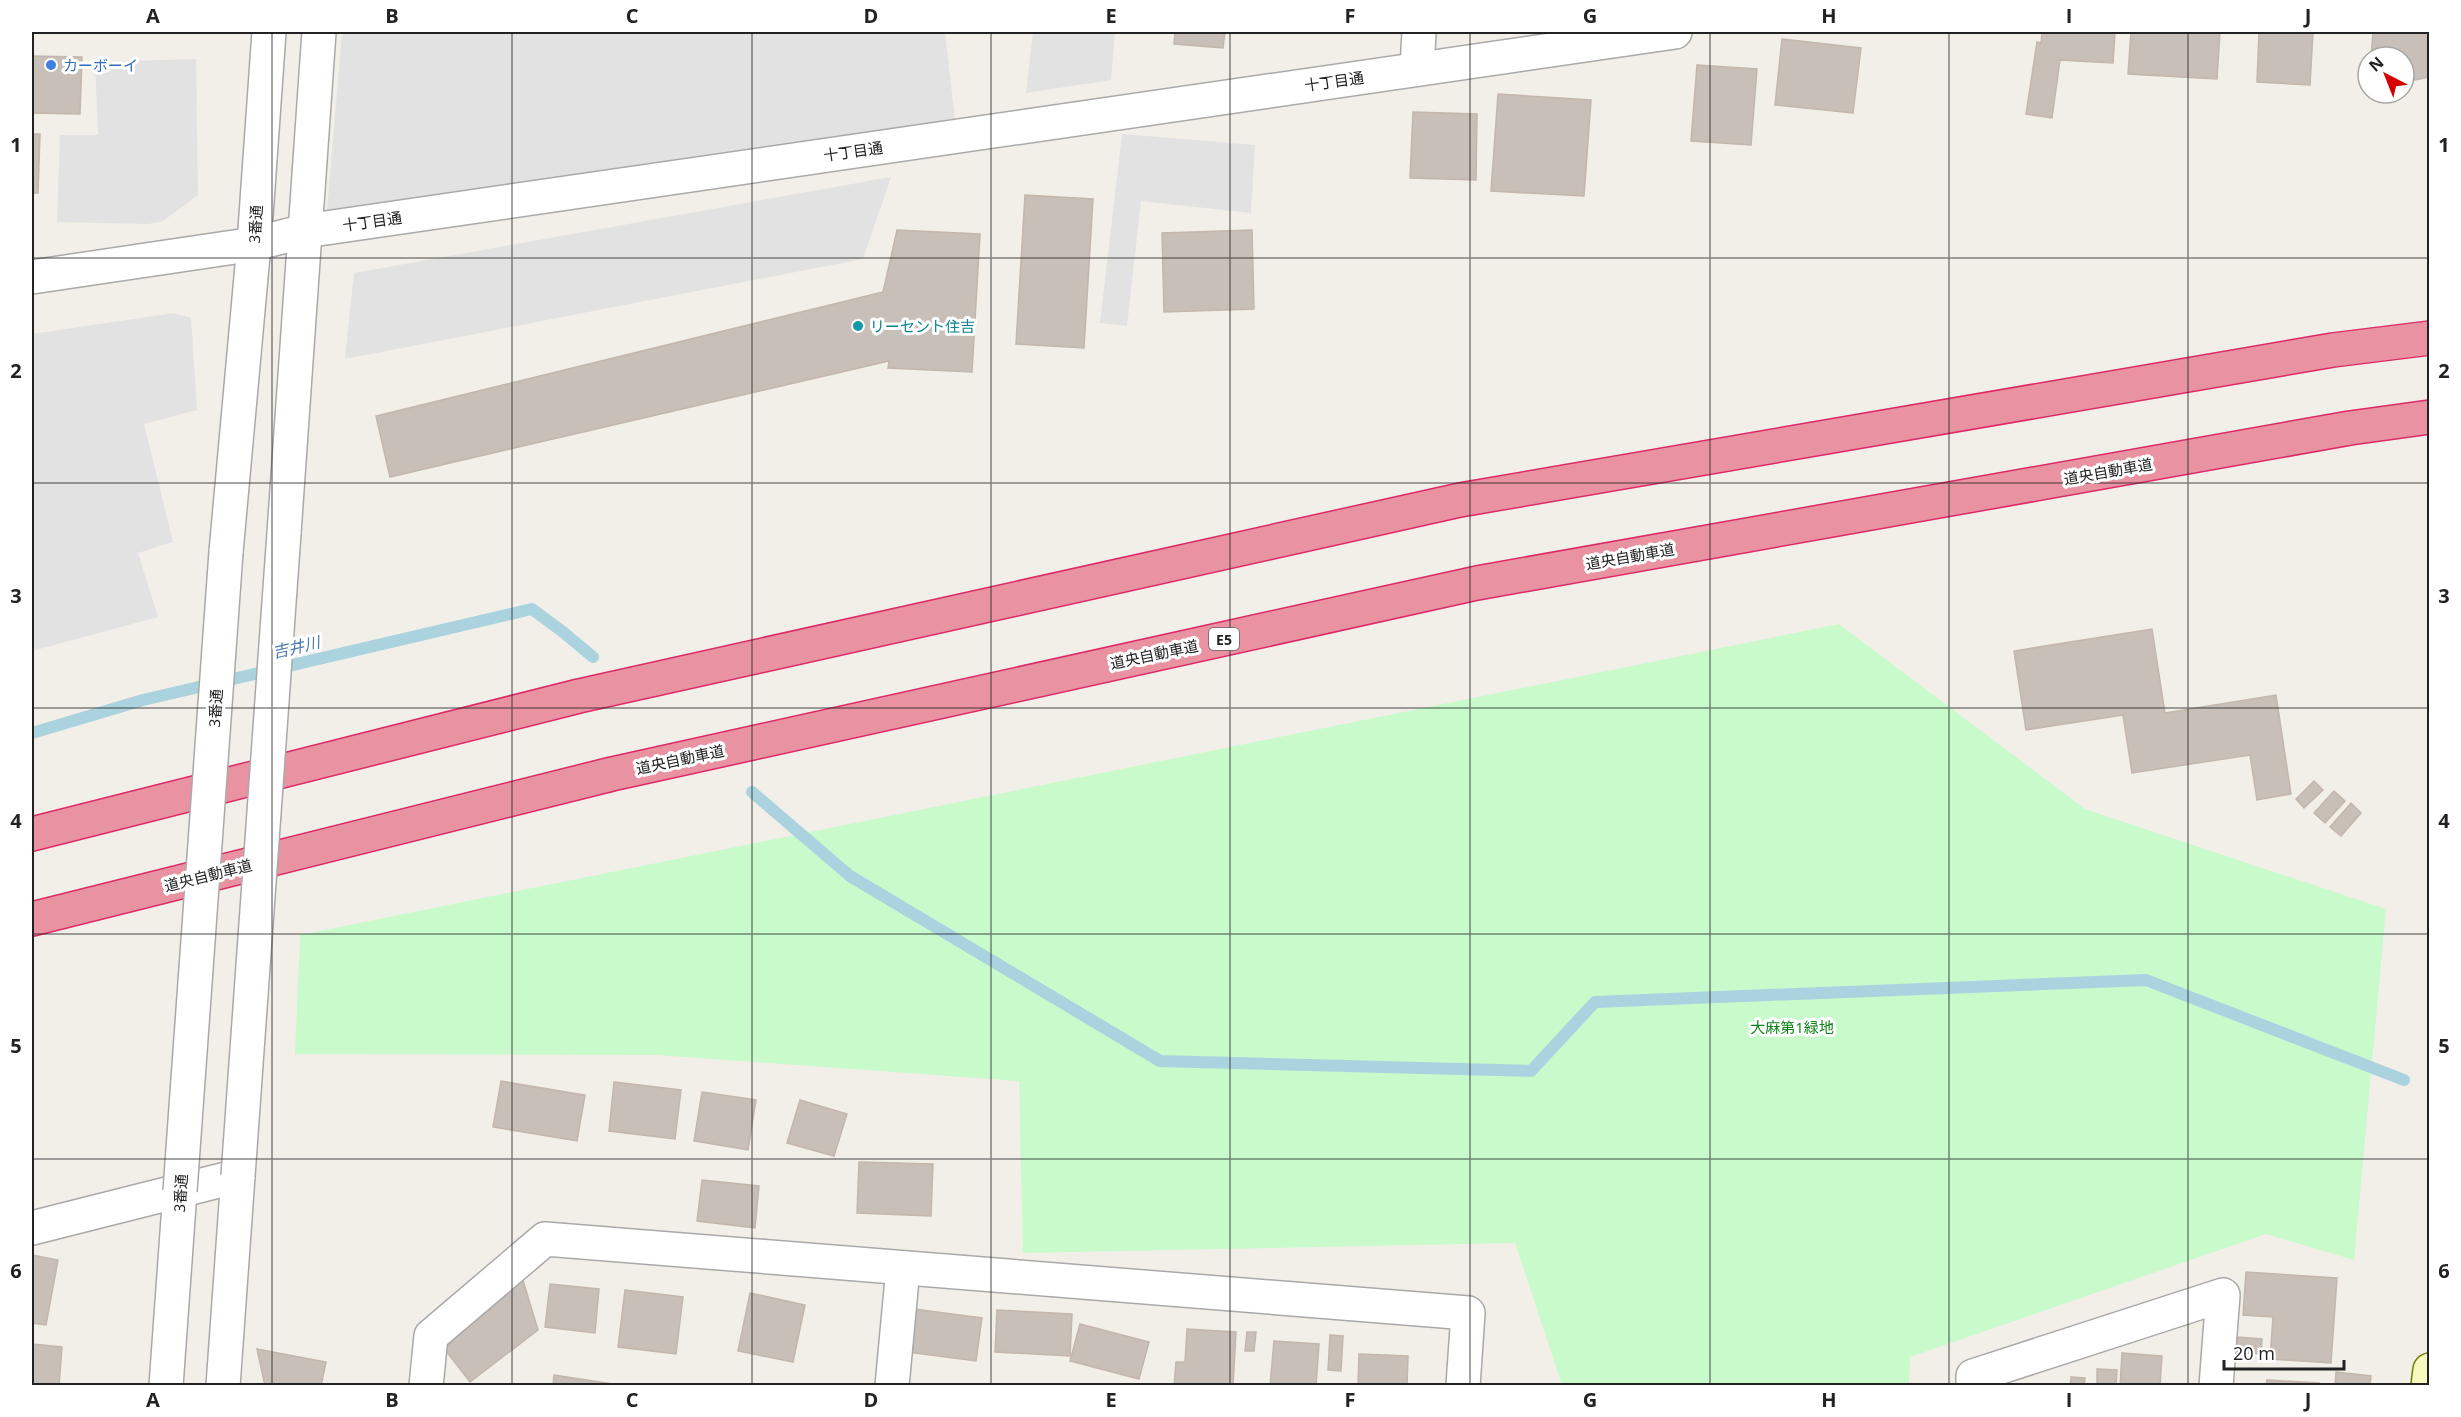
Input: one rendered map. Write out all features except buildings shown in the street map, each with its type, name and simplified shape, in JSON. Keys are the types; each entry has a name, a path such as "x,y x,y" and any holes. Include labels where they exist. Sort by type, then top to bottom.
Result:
{"highway":[{"path":"32,834 579,696 1460,500 2333,350 2430,338"},
{"name":"道央自動車道","path":"32,919 612,774 1477,583 2350,428 2430,417"}],"main road":[{"path":"2428,1386 2430,1370"}],"street":[{"name":"3番通","path":"166,1386 226,552 254,244 269,32"},
{"path":"223,1386 319,32"},
{"path":"1417,69 1419,32"},
{"name":"十丁目通","path":"32,277 254,244 305,231 1675,32"},
{"path":"32,1228 238,1176"},
{"path":"426,1386 431,1336 544,1239 1468,1313 1462,1386"},
{"path":"892,1386 903,1268"},
{"path":"1972,1386 1973,1376 2223,1295 2216,1386"}],"green space":[{"name":"大麻第1緑地","path":"1839,624 2085,809 2386,909 2354,1260 2266,1234 1910,1357 1909,1385 1562,1385 1515,1243 1023,1253 1019,1081 657,1055 295,1054 300,935"}],"shaded area":[{"path":"342,32 945,32 955,120 327,210"},
{"path":"1033,32 1115,32 1111,80 1026,93"},
{"path":"196,59 198,195 163,221 148,224 57,222 60,135 98,135 95,62"},
{"path":"1122,134 1255,145 1251,213 1141,201 1127,326 1100,323"},
{"path":"891,177 863,259 345,359 354,273"},
{"path":"174,313 191,318 197,410 144,424 173,542 138,553 158,617 32,651 32,334"}],"waterway":[{"name":"吉井川","path":"32,733 143,700 532,609 593,657"},
{"path":"752,792 850,876 1160,1061 1531,1071 1595,1002 2146,980 2404,1080"}],"place":[{"name":"カーボーイ","path":"51,65"},
{"name":"リーセント住吉","path":"858,326"}]}
